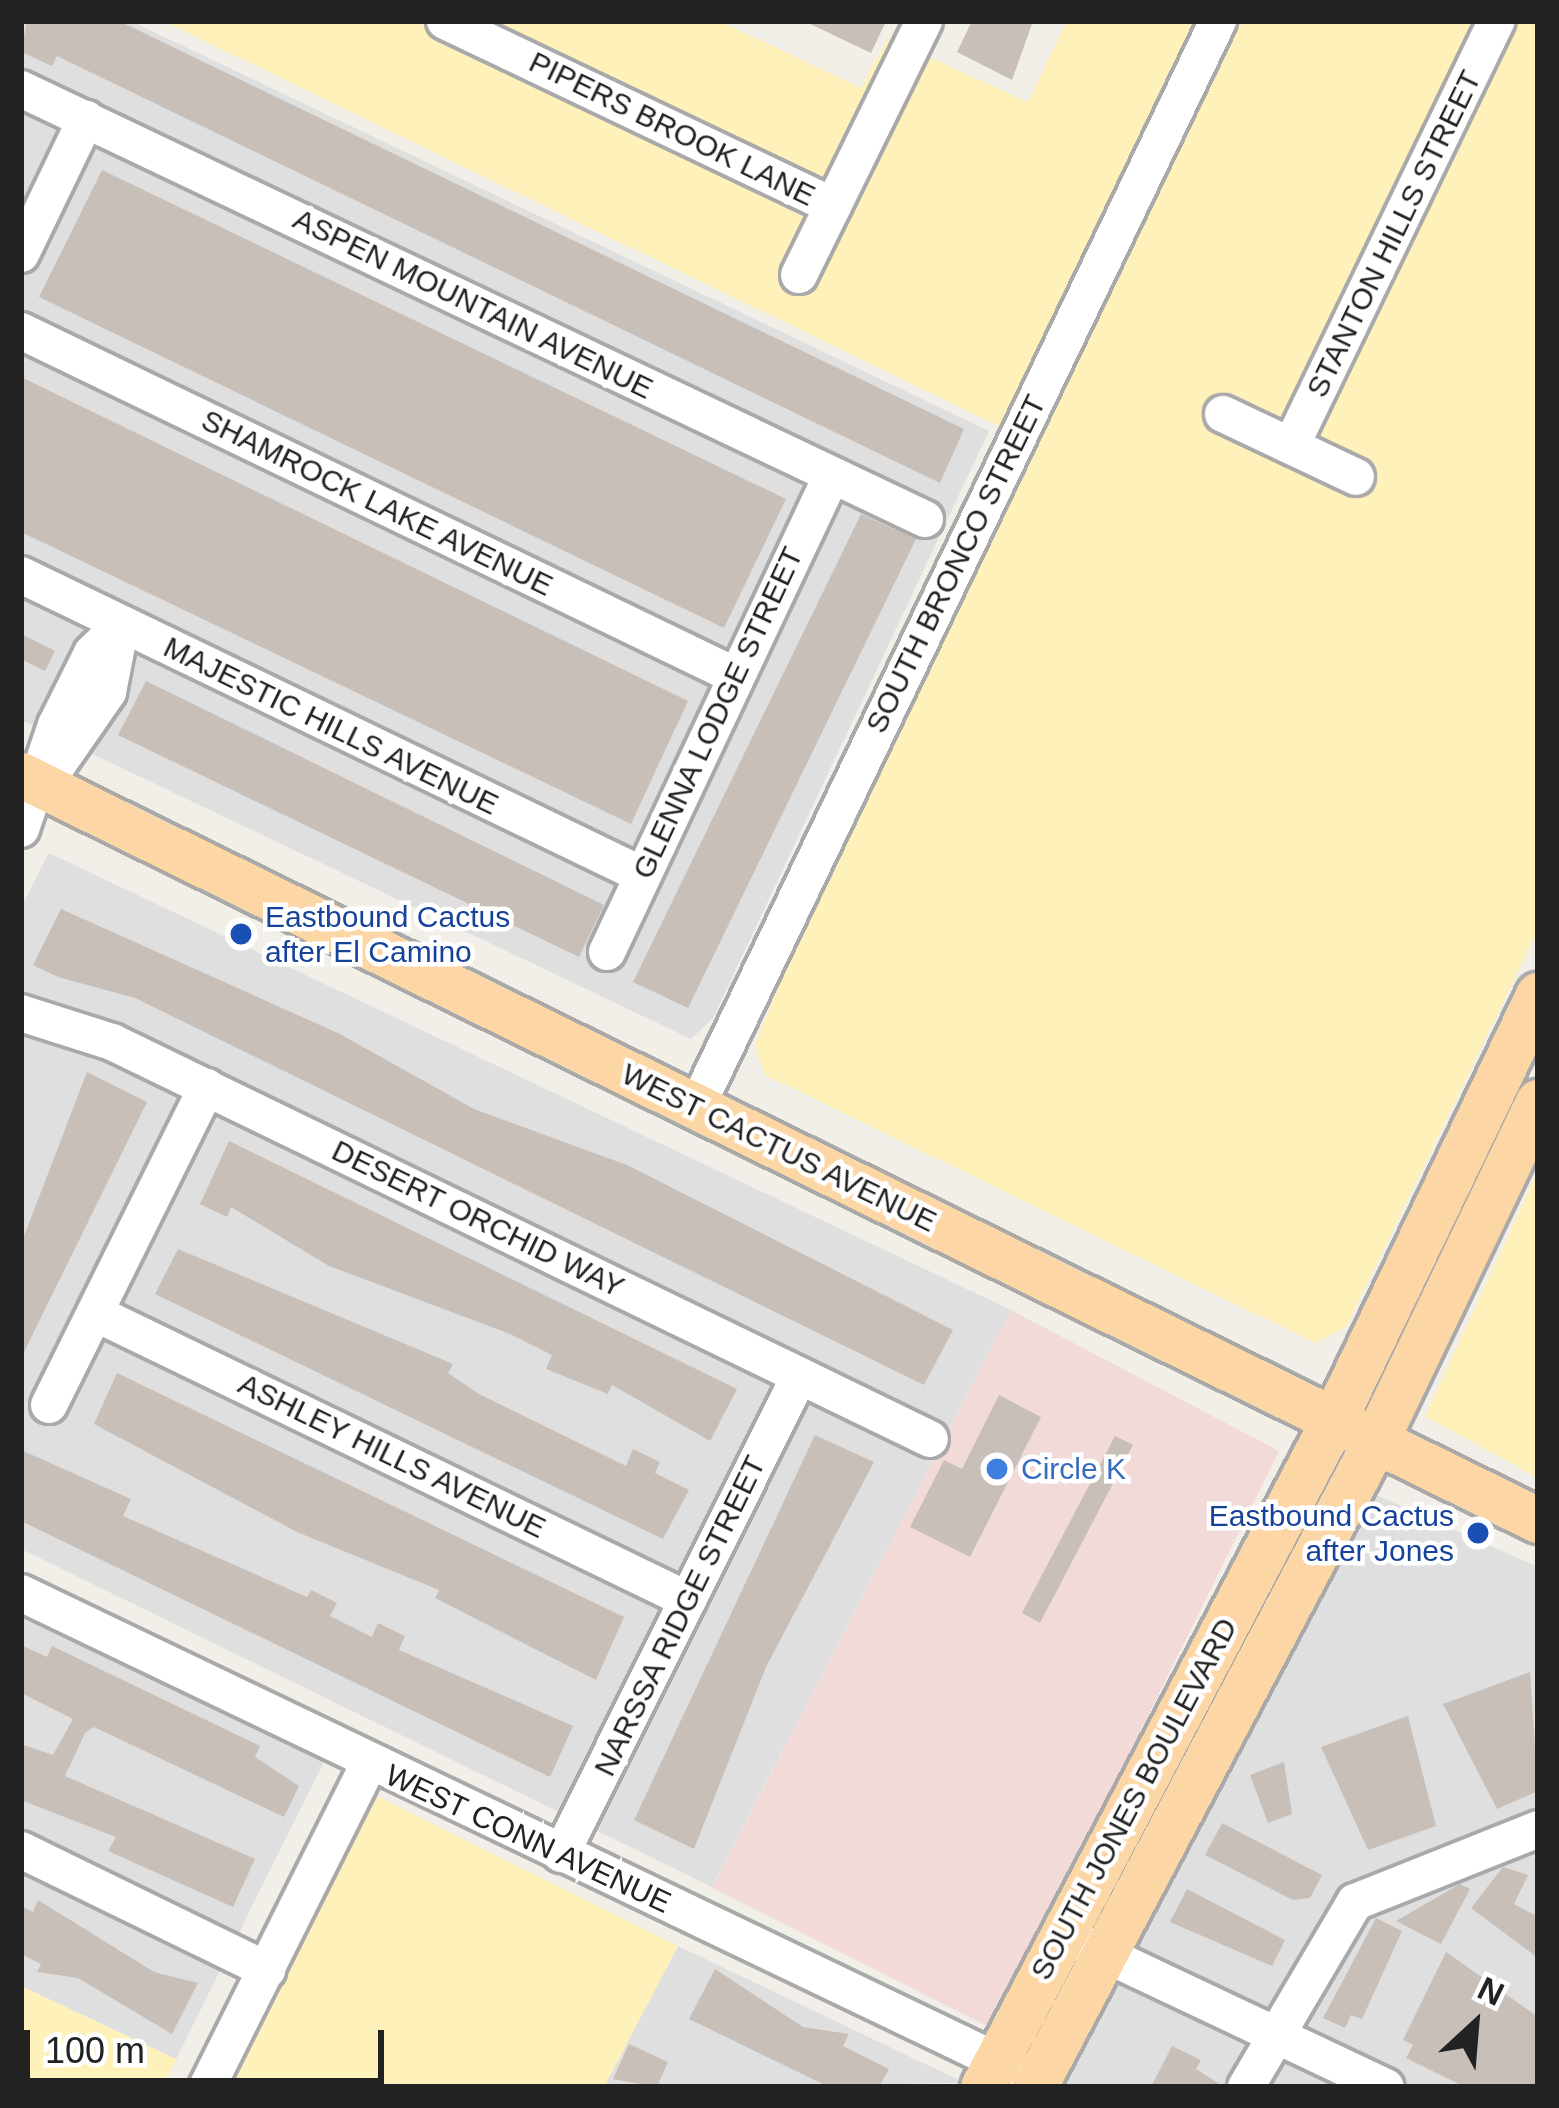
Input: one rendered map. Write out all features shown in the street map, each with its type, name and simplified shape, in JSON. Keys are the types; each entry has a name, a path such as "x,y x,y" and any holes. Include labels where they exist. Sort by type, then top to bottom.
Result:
{"main road":[{"name":"WEST CACTUS AVENUE","path":"32,780 1538,1520"},
{"name":"SOUTH JONES BOULEVARD","path":"989,2074 1334,1419 1538,994"},
{"name":"SOUTH JONES BOULEVARD","path":"1036,2084 1376,1440 1538,1102"}],"street":[{"name":"PIPERS BROOK LANE","path":"446,21 832,206"},
{"path":"799,275 924,21"},
{"name":"SOUTH BRONCO STREET","path":"696,1108 1218,21"},
{"name":"STANTON HILLS STREET","path":"1292,446 1496,21"},
{"name":"ASPEN MOUNTAIN AVENUE","path":"21,88 925,519"},
{"path":"21,254 86,119"},
{"name":"SHAMROCK LAKE AVENUE","path":"21,331 734,675"},
{"path":"1223,413 1356,478"},
{"name":"GLENNA LODGE STREET","path":"607,952 832,475"},
{"name":"MAJESTIC HILLS AVENUE","path":"21,575 642,875"},
{"path":"21,829 32,780 56,725 92,653 122,625"},
{"name":"DESERT ORCHID WAY","path":"21,1012 207,1088 930,1439"},
{"path":"49,1405 207,1088"},
{"name":"ASHLEY HILLS AVENUE","path":"95,1313 688,1600"},
{"name":"NARSSA RIDGE STREET","path":"561,1854 799,1377"},
{"name":"WEST CONN AVENUE","path":"21,1593 561,1854 989,2074 1036,2084"},
{"path":"207,2087 369,1764"},
{"path":"1246,2087 1355,1902 1529,1832"},
{"path":"21,1850 267,1970"},
{"path":"1063,1934 1271,2038 1386,2087"}],"shaded area":[{"path":"21,21 131,21 989,431 713,1018 691,1039 21,720"},
{"path":"49,853 1011,1310 712,1887 21,1549 21,907"},
{"path":"1011,1310 1279,1451 993,2029 712,1888"},
{"path":"1374,1494 1538,1567 1538,2087 1054,2087"},
{"path":"21,1618 326,1758 176,2059 21,1986"},
{"path":"678,1946 965,2083 604,2087"}],"sand":[{"path":"163,21 720,21 861,88 888,38 1028,102 1067,21 1538,21 1538,930 1346,1327 1315,1343 765,1075 755,1045 820,883 1021,480 1003,428"},
{"path":"1538,1171 1538,1478 1425,1416"},
{"path":"375,1795 678,1946 604,2087 231,2081"},
{"path":"21,1986 176,2059 162,2087 21,2087"}],"building":[{"path":"27,21 119,21 964,429 940,483 57,56 52,66 21,52"},
{"path":"804,21 886,21 871,53"},
{"path":"972,21 1033,21 1012,80 957,52"},
{"path":"102,170 786,499 724,628 39,297"},
{"path":"21,377 688,701 631,824 21,532"},
{"path":"861,514 916,539 688,1008 633,982"},
{"path":"21,634 55,651 45,671 21,659"},
{"path":"146,681 604,905 579,957 118,735"},
{"path":"61,909 340,1034 474,1109 627,1165 953,1330 924,1385 135,998 58,977 33,965"},
{"path":"87,1072 147,1102 21,1358 21,1244"},
{"path":"229,1141 737,1389 710,1441 612,1385 608,1394 546,1369 552,1355 510,1334 329,1266 231,1207 227,1217 200,1204"},
{"path":"178,1249 453,1364 448,1373 479,1394 626,1466 633,1449 660,1462 655,1473 689,1490 663,1539 155,1294"},
{"path":"117,1373 624,1617 596,1680 435,1598 439,1590 297,1532 94,1424"},
{"path":"999,1395 1041,1417 970,1557 910,1527 944,1460 962,1469"},
{"path":"815,1435 874,1462 766,1667 694,1849 634,1820"},
{"name":"Circle K","path":"1115,1436 1133,1445 1040,1623 1022,1613"},
{"path":"21,1450 131,1499 123,1516 307,1597 311,1590 337,1603 330,1616 372,1637 378,1623 405,1636 399,1650 573,1726 550,1777 21,1521"},
{"path":"21,1645 47,1657 52,1646 260,1746 255,1757 299,1786 284,1817 94,1727 85,1733 65,1776 255,1859 233,1907 108,1851 116,1837 21,1800 21,1744 53,1755 73,1719 21,1693"},
{"path":"1530,1672 1538,1791 1497,1809 1443,1704"},
{"path":"1408,1716 1436,1826 1368,1850 1321,1747"},
{"path":"1284,1762 1292,1814 1268,1823 1250,1775"},
{"path":"1222,1823 1322,1875 1310,1898 1293,1900 1205,1855"},
{"path":"1503,1867 1528,1875 1514,1904 1538,1917 1538,1958 1471,1908"},
{"path":"1460,1884 1470,1889 1441,1944 1396,1921"},
{"path":"1187,1889 1285,1940 1272,1966 1170,1922"},
{"path":"38,1900 154,1972 198,1983 172,2034 78,1978 37,1972 41,1964 21,1954 21,1906 33,1912"},
{"path":"1376,1918 1402,1931 1362,2019 1351,2015 1345,2028 1323,2018"},
{"path":"1446,1952 1538,2017 1538,2087 1465,2087 1406,2058 1413,2045 1403,2040"},
{"path":"715,1969 803,2027 849,2034 843,2046 889,2069 879,2087 829,2087 689,2019"},
{"path":"629,2044 668,2062 657,2087 613,2079"},
{"path":"1172,2046 1201,2060 1196,2069 1224,2087 1151,2087"}],"place":[{"name":"Eastbound Cactus after El Camino","path":"241,934"},
{"name":"Circle K","path":"997,1469"},
{"name":"Eastbound Cactus after Jones","path":"1478,1533"}]}
